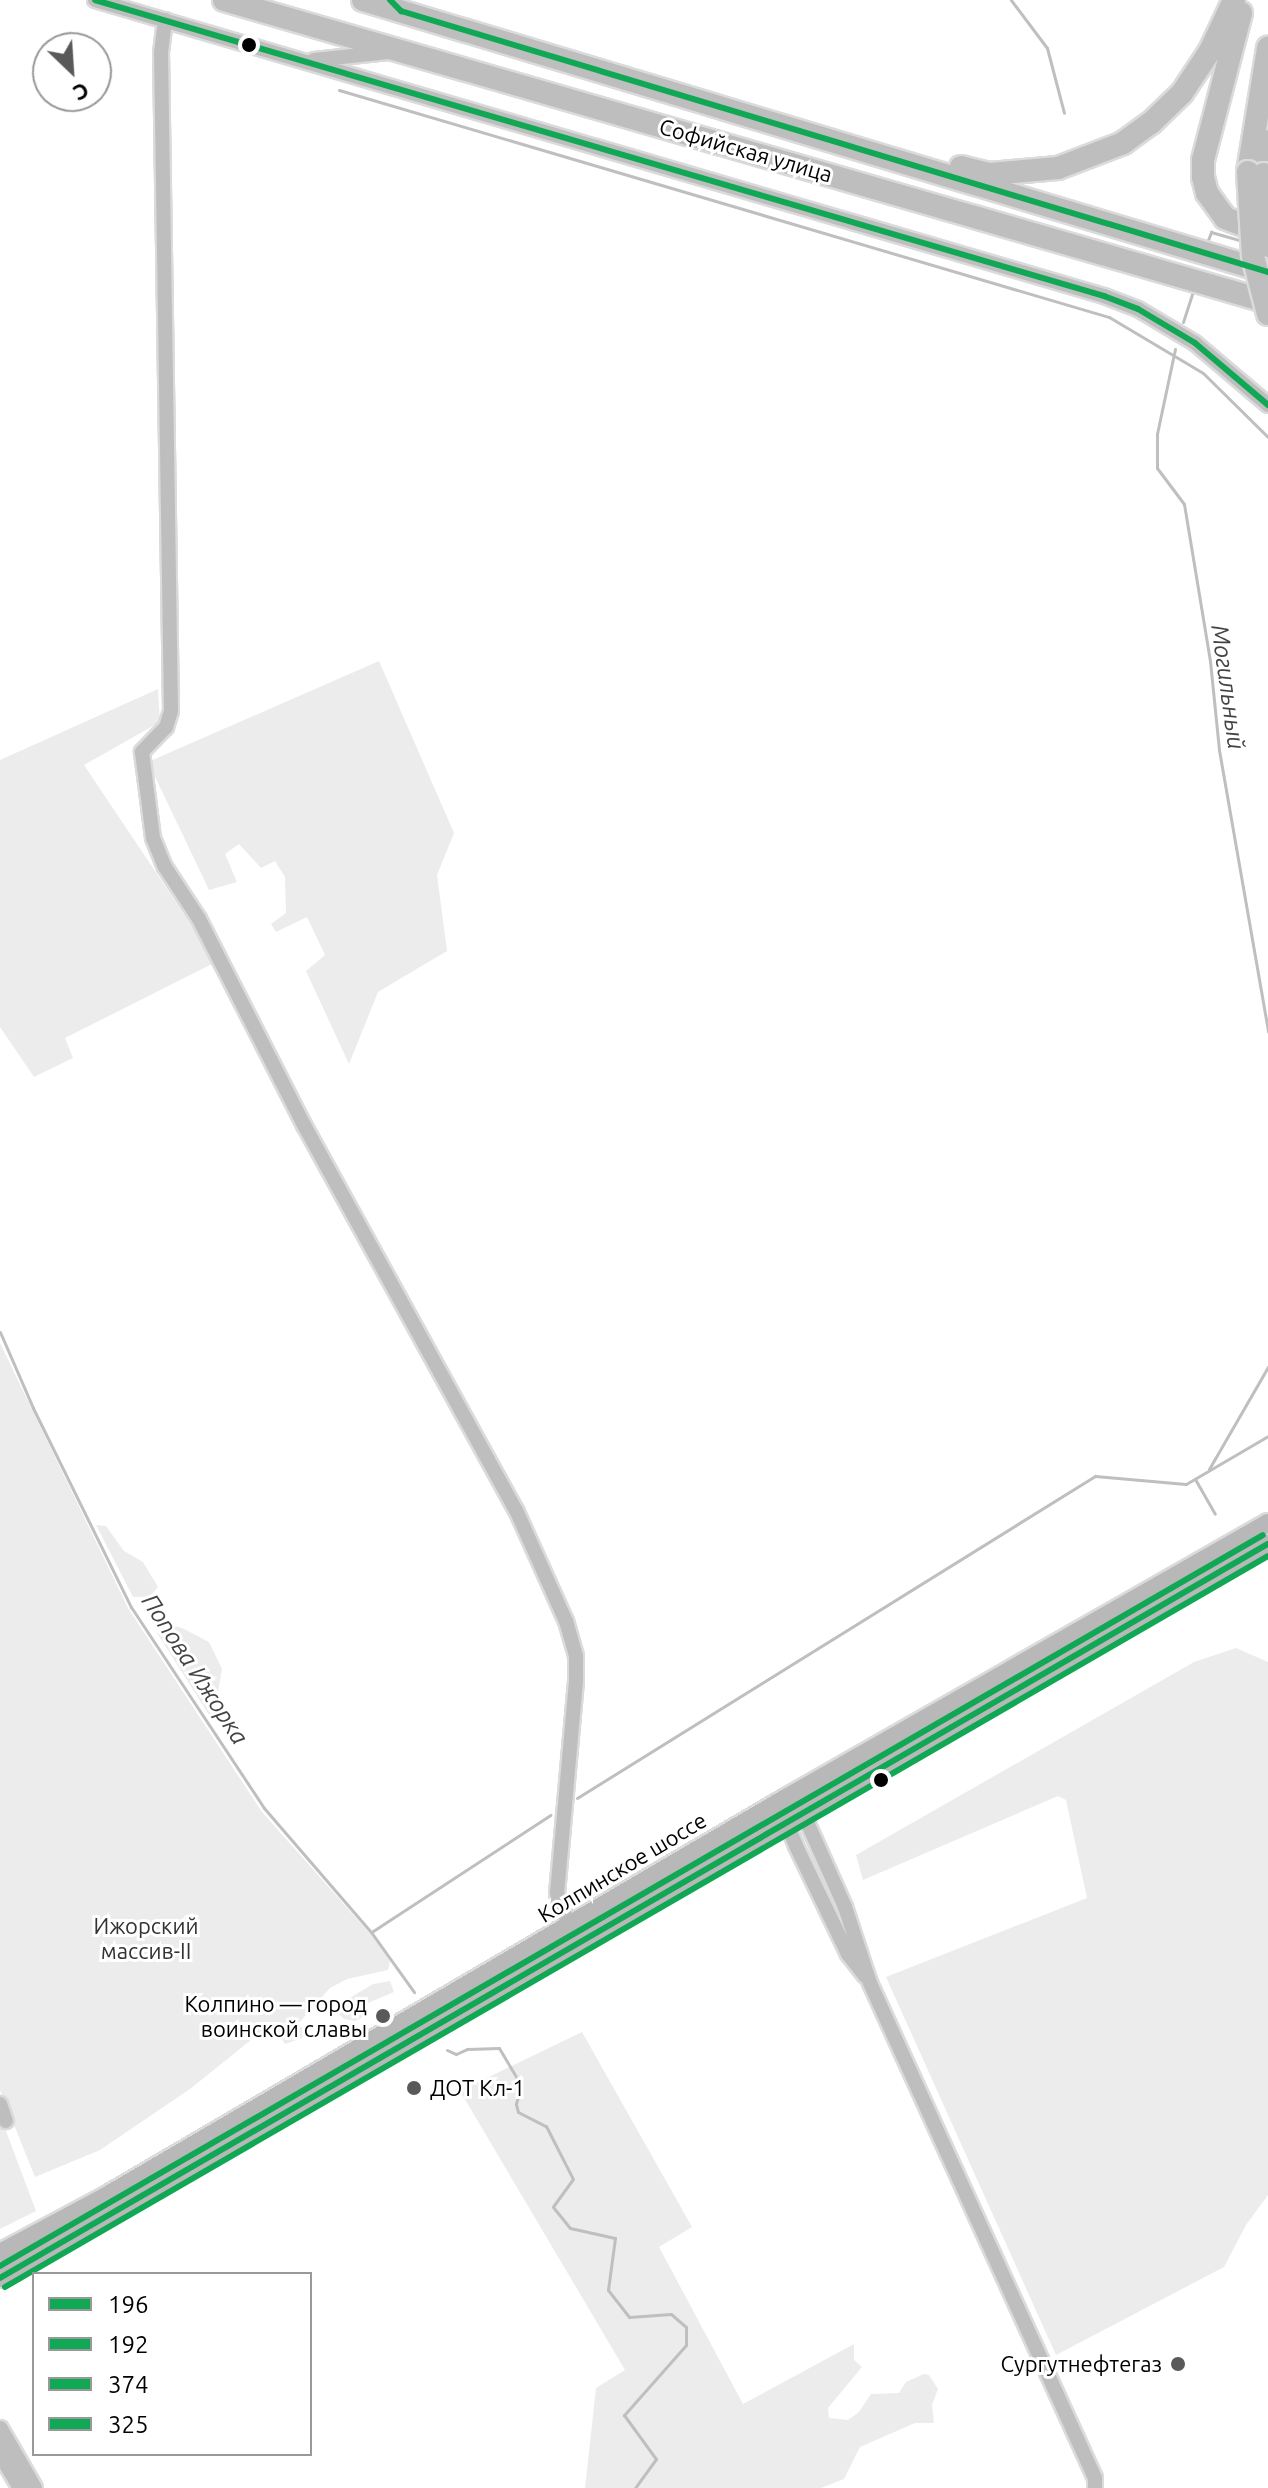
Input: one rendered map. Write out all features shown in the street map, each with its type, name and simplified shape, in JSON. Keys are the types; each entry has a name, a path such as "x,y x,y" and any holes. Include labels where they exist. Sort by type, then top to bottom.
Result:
{"main road":[{"name":"Софийская улица","path":"224,0 554,98 761,154 1268,302"},
{"name":"Софийская улица","path":"363,0 395,5 800,134 1268,272"},
{"path":"800,134 859,139 990,174 1035,171 1077,163 1123,143 1167,110 1197,74 1234,0"},
{"path":"1244,0 1203,160 1203,177 1207,193 1225,218 1251,228 1268,228"},
{"path":"1268,48 1251,242 1268,314"},
{"path":"554,98 576,92 588,84 586,71 580,65"},
{"path":"1268,141 1256,173 1268,246"},
{"name":"Колпинское шоссе","path":"0,2253 121,2187 786,1798 1268,1523"},
{"name":"Колпинское шоссе","path":"0,2278 1268,1544"}],"street":[{"path":"95,0 1104,296 1138,309 1195,343 1268,405"},
{"path":"165,20 161,52 171,711 166,727 154,744 142,752 153,838 165,867 199,919 304,1125 516,1510 566,1621 576,1657 576,1681 557,1892 559,1906 571,1924"},
{"path":"297,60 332,60 396,51"},
{"path":"786,1798 803,1813 845,1907 870,1983 1099,2485"},
{"path":"786,1798 786,1822 848,1954 870,1983"},
{"path":"0,2104 6,2121"},
{"path":"0,2429 34,2488"},
{"path":"0,2453 21,2488"}],"green space":[{"path":"379,661 454,833 437,875 447,951 378,992 349,1064 306,971 325,955 307,917 276,932 271,924 286,913 285,877 275,861 261,868 239,844 225,854 237,882 209,890 148,762"},
{"path":"158,689 160,722 84,765 216,962 65,1038 73,1058 34,1077 0,1027 0,760"},
{"name":"Ижорский массив-II","path":"0,1343 128,1608 262,1812 374,1938 390,1961 388,1970 347,1979 330,1988 298,2024 305,2031 302,2038 285,2044 272,2023 190,2089 100,2150 35,2177 0,2090"},
{"path":"96,1525 106,1526 124,1551 143,1562 158,1587 149,1597 133,1597"},
{"path":"166,1624 182,1628 209,1642 222,1669 213,1721 157,1633"},
{"path":"1236,1648 1268,1662 1268,2195 1246,2225 1224,2267 1056,2355 886,1977 1087,1898 1066,1800 1058,1796 863,1880 856,1855 1194,1662"},
{"path":"390,1981 394,1992 363,2005 367,2015 355,2021 344,2019 339,2014 338,2005 373,1984"},
{"path":"582,2032 692,2227 659,2247 743,2404 854,2344 854,2360 862,2367 828,2408 829,2418 848,2420 859,2412 871,2394 899,2393 906,2382 924,2374 929,2375 938,2389 932,2405 934,2423 915,2423 860,2447 844,2479 821,2488 585,2488 596,2388 625,2370 460,2091"},
{"path":"0,2115 36,2211 0,2229"}],"waterway":[{"path":"1011,0 1047,48 1064,113"},
{"path":"339,90 1109,317 1203,373 1268,437"},
{"path":"1208,240 1211,232 1245,242"},
{"path":"1183,322 1193,291"},
{"name":"Могильный","path":"1175,349 1157,434 1157,468 1184,504 1210,661 1219,750 1268,1032"},
{"name":"Попова Ижорка","path":"0,1332 33,1408 131,1607 264,1808 371,1932 414,1992"},
{"name":"Могильный","path":"1209,1469 1268,1367"},
{"path":"577,1798 1095,1476 1186,1484 1268,1436"},
{"path":"1195,1479 1215,1514"},
{"path":"373,1931 550,1815"},
{"name":"Попова Ижорка","path":"447,2050 456,2054 467,2049 499,2048 521,2085 516,2104 518,2112 546,2126 573,2179 553,2207 570,2228 615,2238 608,2290 629,2317 671,2314 686,2327 686,2345 624,2415 656,2459 635,2488"}],"transit line":[{"name":"325","path":"95,0 1104,296 1138,309 1195,343 1268,405"},
{"name":"325","path":"390,0 401,11 1268,272"},
{"name":"374","path":"0,2266 1263,1535"},
{"name":"196","path":"0,2278 1268,1544"},
{"name":"192","path":"5,2287 1268,1556"}],"place":[{"name":"Колпино — город воинской славы","path":"383,2016"},
{"name":"ДОТ Кл-1","path":"414,2088"},
{"name":"Сургутнефтегаз","path":"1178,2364"}]}
